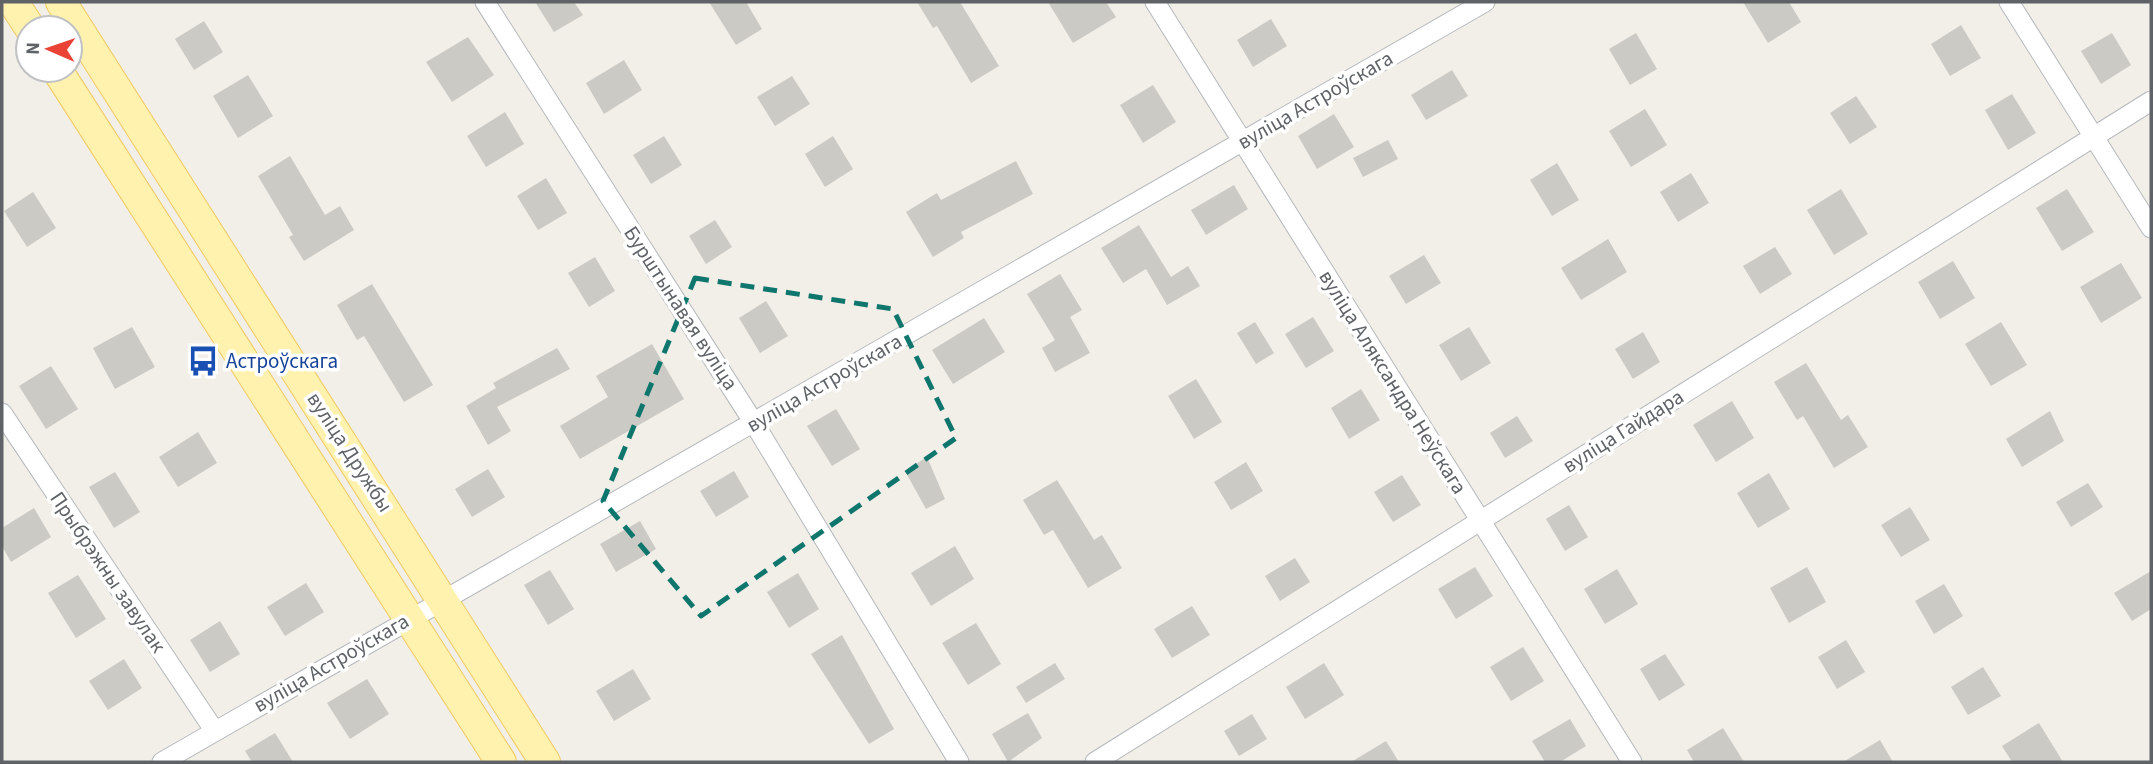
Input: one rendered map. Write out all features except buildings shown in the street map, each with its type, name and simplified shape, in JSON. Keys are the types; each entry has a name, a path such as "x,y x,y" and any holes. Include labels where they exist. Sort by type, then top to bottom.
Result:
{"main road":[{"name":"вуліца Дружбы","path":"61,2 545,762"},
{"path":"84,57 129,112"},
{"name":"вуліца Дружбы","path":"66,84 407,620 501,762"},
{"path":"277,414 354,509 408,591 417,597 443,600"},
{"path":"407,620 422,619 440,628 508,728 536,762"}],"street":[{"name":"Бурштынавая вуліца","path":"485,2 754,423 959,762"},
{"name":"вуліца Аляксандра Неўскага","path":"1155,2 1245,141 1479,521 1632,762"},
{"name":"вуліца Астроўскага","path":"162,762 1485,2"},
{"path":"2009,2 2151,228"},
{"name":"вуліца Гайдара","path":"1095,762 2151,101"},
{"name":"Прыбрэжны завулак","path":"2,413 214,730"}],"highlighted area":[{"path":"695,278 893,309 956,438 701,616 603,501"}],"place":[{"name":"Астроўскага","path":"203,361"}]}
